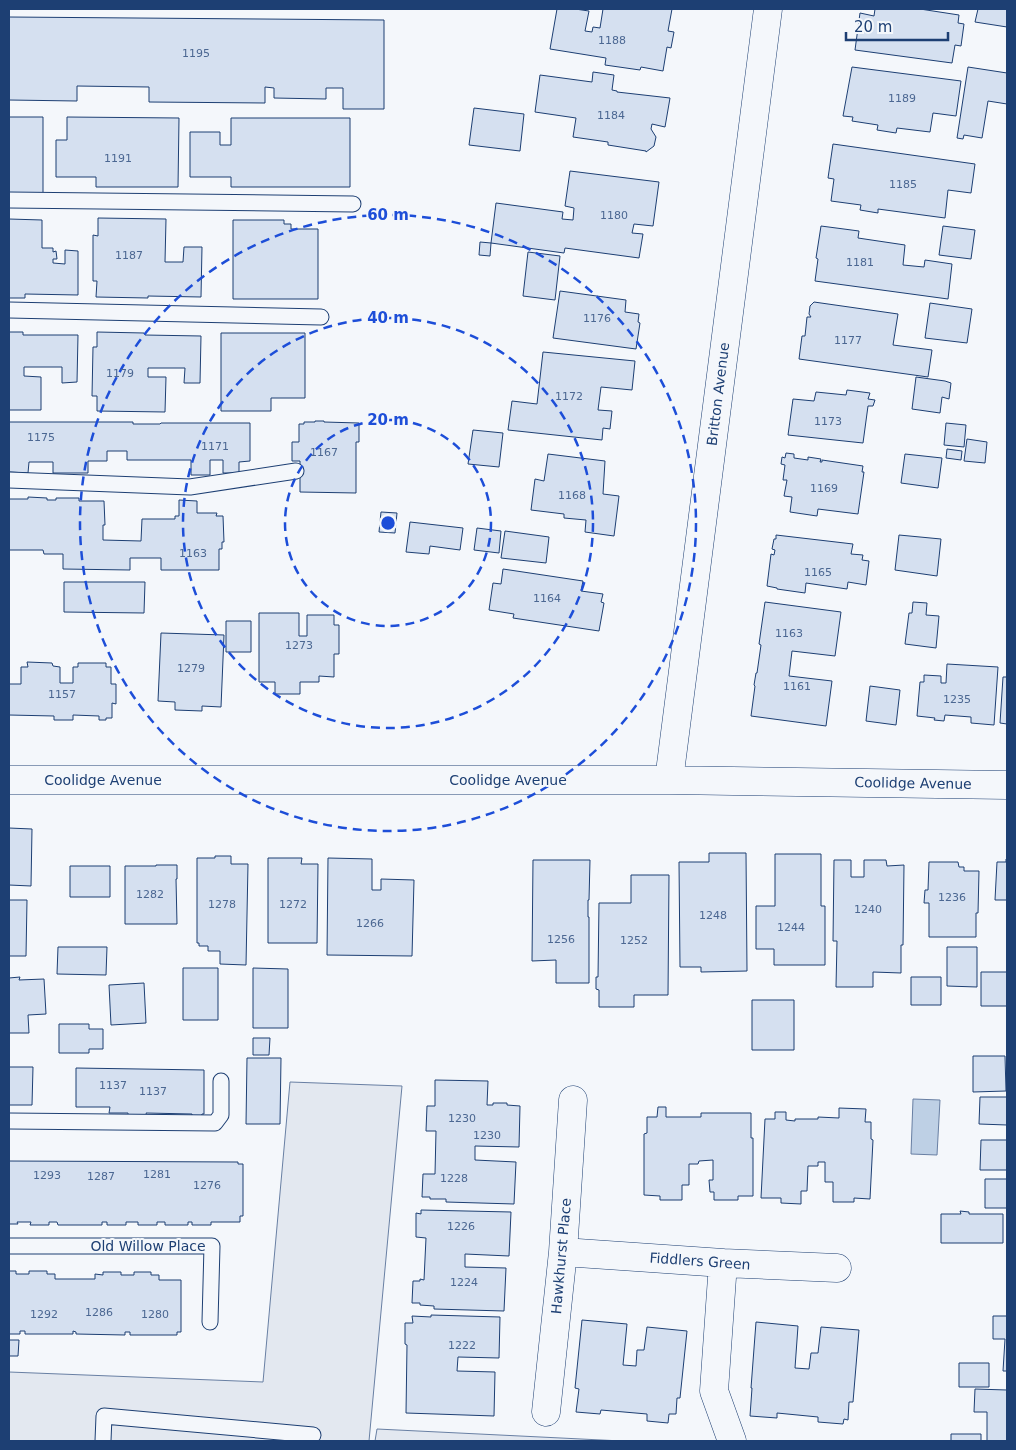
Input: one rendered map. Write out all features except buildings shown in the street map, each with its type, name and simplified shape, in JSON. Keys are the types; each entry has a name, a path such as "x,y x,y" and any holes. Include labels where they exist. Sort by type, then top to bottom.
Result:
{"street":[{"name":"Britton Avenue","path":"669,780 768,9"},
{"name":"Coolidge Avenue","path":"9,780 669,780 1007,785"},
{"name":"Hawkhurst Place","path":"546,1412 563,1252 573,1100"},
{"name":"Fiddlers Green","path":"563,1252 723,1263 837,1268"},
{"path":"723,1263 714,1391 732,1441"}],"lane":[{"path":"9,200 353,204"},
{"path":"9,310 321,317"},
{"path":"9,480 190,487 296,471"},
{"path":"9,1121 215,1124 221,1115 221,1081"},
{"name":"Old Willow Place","path":"9,1246 212,1246 210,1322"},
{"path":"103,1441 104,1416 313,1435"}],"shaded area":[{"path":"290,1082 402,1086 369,1441 9,1441 9,1372 263,1382"},
{"path":"377,1429 622,1441 375,1441"}],"water":[{"path":"913,1099 940,1100 937,1155 911,1154"}]}
